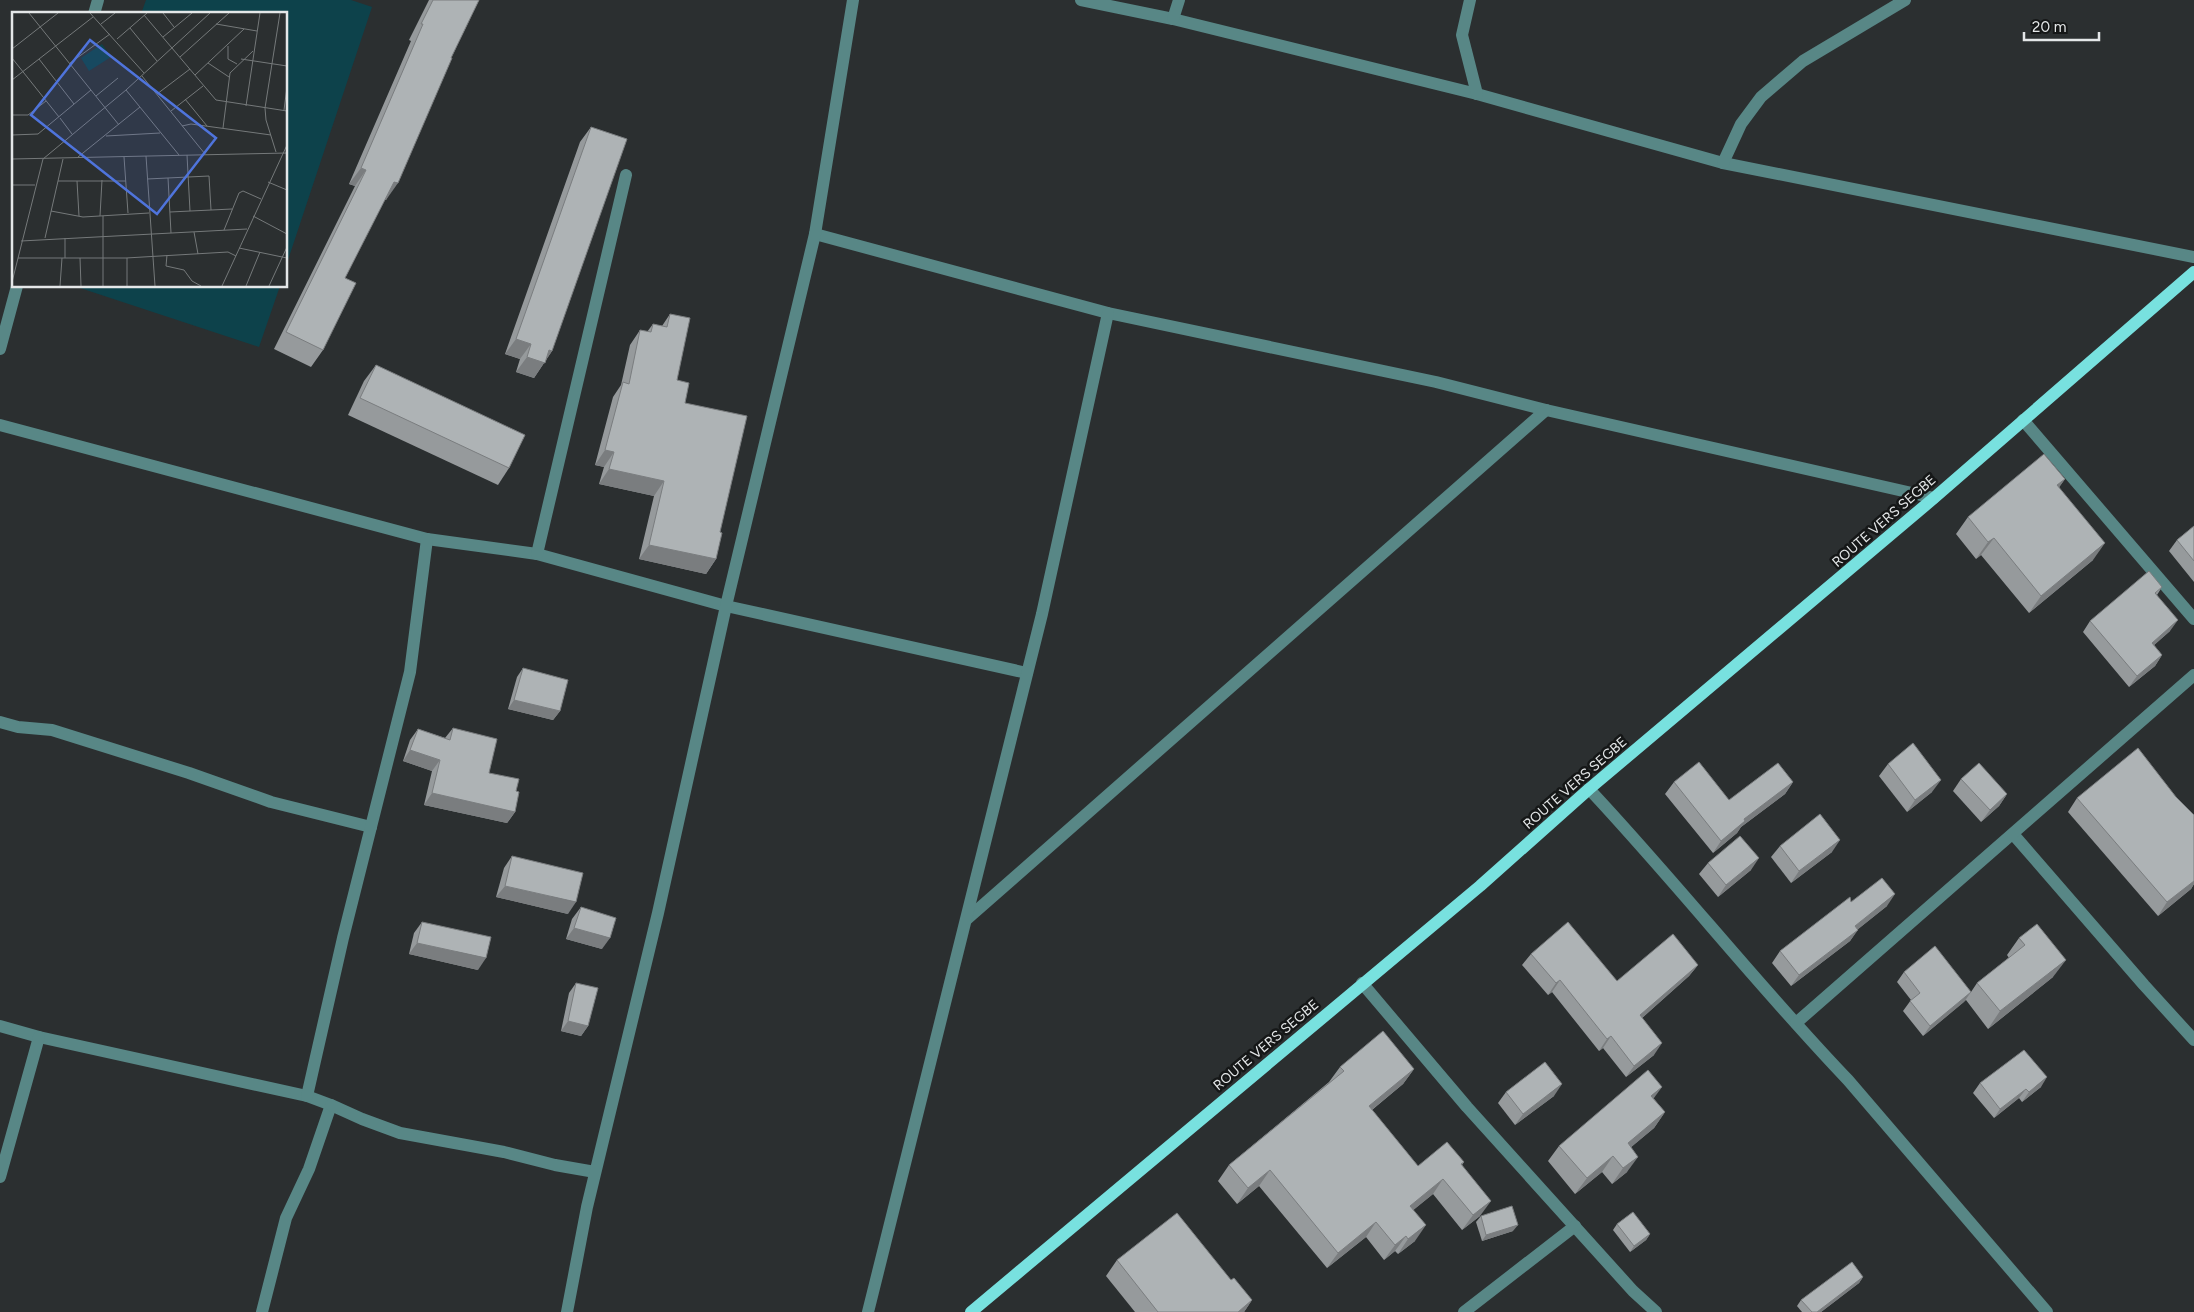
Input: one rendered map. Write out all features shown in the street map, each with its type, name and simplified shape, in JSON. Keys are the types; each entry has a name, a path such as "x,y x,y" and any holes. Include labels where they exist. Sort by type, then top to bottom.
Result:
{"main road":[{"name":"ROUTE VERS SEGBE","path":"971,1312 1480,886 1589,789 1934,498 2194,272"}],"street":[{"path":"567,1312 595,1172 658,913 726,606 815,234 853,0"},
{"path":"1082,0 1174,19 1477,94 1723,163 2194,257"},
{"path":"1174,19 1179,0"},
{"path":"1470,0 1462,35 1477,94"},
{"path":"1723,163 1741,124 1761,97 1803,61 1905,0"},
{"path":"537,554 626,175"},
{"path":"815,234 1108,313 1436,382 1546,410 1934,498"},
{"path":"0,349 16,288"},
{"path":"868,1312 1027,673 1108,313"},
{"path":"967,919 1546,410"},
{"path":"2023,420 2194,620"},
{"path":"0,425 428,539 537,554 726,606 1027,673"},
{"path":"307,1096 343,938 410,672 428,539"},
{"path":"1796,1023 2194,675"},
{"path":"0,722 18,727 52,730 189,773 271,802 370,827"},
{"path":"1589,789 1641,845 1866,1101 2047,1312"},
{"path":"2013,834 2194,1040"},
{"path":"1362,983 1468,1107 1633,1291 1656,1312"},
{"path":"0,1026 39,1037 307,1096 400,1133 504,1152 555,1165 595,1172"},
{"path":"0,1177 39,1037"},
{"path":"262,1312 286,1218 306,1178 331,1105"},
{"path":"1464,1312 1575,1226"}],"shaded area":[{"path":"146,0 351,0 372,7 288,260 288,12 142,12"},
{"path":"80,288 279,288 259,347"}],"building":[{"path":"433,0 479,0 451,58 398,183 394,182 345,278 356,283 323,350 286,332 366,170 361,168 423,24 421,24"},
{"path":"591,127 627,139 552,351 549,350 545,363 527,357 531,344 516,339"},
{"path":"670,314 690,318 677,380 689,383 685,403 747,416 720,532 722,533 716,559 649,545 664,481 609,469 614,452 605,450 623,382 629,384 640,330 651,332 653,324 667,327"},
{"path":"376,365 525,435 509,468 360,398"},
{"path":"2044,454 2065,479 2057,485 2105,543 2041,596 1994,538 1988,542 1968,517"},
{"path":"2194,526 2194,561 2177,540"},
{"path":"2149,571 2162,587 2155,593 2178,620 2152,643 2162,655 2137,676 2090,621"},
{"path":"523,668 568,680 560,711 514,700"},
{"path":"453,728 497,739 489,773 519,779 516,791 519,792 515,812 432,793 440,760 410,750 418,729 450,740"},
{"path":"1913,743 1941,780 1915,800 1888,764"},
{"path":"2138,748 2176,797 2194,815 2194,881 2167,902 2077,798"},
{"path":"1699,762 1729,800 1778,763 1793,782 1744,819 1745,821 1721,841 1674,782"},
{"path":"1979,763 2007,794 1990,810 1961,779"},
{"path":"1820,814 1840,840 1799,871 1780,846"},
{"path":"1740,836 1759,858 1726,885 1708,863"},
{"path":"512,856 583,873 576,902 505,886"},
{"path":"1882,878 1895,894 1855,926 1858,930 1799,975 1780,951 1850,897 1851,902"},
{"path":"581,907 616,918 610,938 574,928"},
{"path":"422,922 491,937 486,958 417,943"},
{"path":"1568,922 1617,981 1673,934 1698,965 1640,1015 1662,1043 1634,1066 1611,1036 1607,1039 1560,980 1556,983 1531,954"},
{"path":"2037,924 2066,960 2000,1011 1977,983 2025,945 2019,938"},
{"path":"1935,946 1971,992 1930,1026 1910,1001 1920,993 1904,972"},
{"path":"576,983 598,988 588,1026 568,1021"},
{"path":"1383,1031 1414,1069 1369,1106 1418,1166 1447,1142 1464,1162 1461,1164 1491,1201 1473,1215 1443,1179 1410,1206 1426,1225 1408,1239 1406,1236 1395,1245 1376,1222 1338,1253 1270,1170 1248,1188 1229,1165 1344,1071 1340,1067"},
{"path":"2024,1050 2047,1077 2029,1092 2026,1089 2000,1109 1980,1083"},
{"path":"1545,1062 1562,1084 1523,1114 1506,1092"},
{"path":"1648,1070 1662,1087 1651,1096 1665,1112 1628,1143 1638,1157 1623,1168 1613,1156 1587,1178 1559,1146"},
{"path":"1512,1206 1518,1225 1486,1235 1481,1216"},
{"path":"1633,1212 1650,1234 1634,1246 1617,1224"},
{"path":"1177,1213 1231,1280 1234,1278 1252,1300 1238,1312 1158,1312 1117,1260"},
{"path":"1852,1262 1863,1277 1817,1312 1812,1312 1801,1300"}]}
